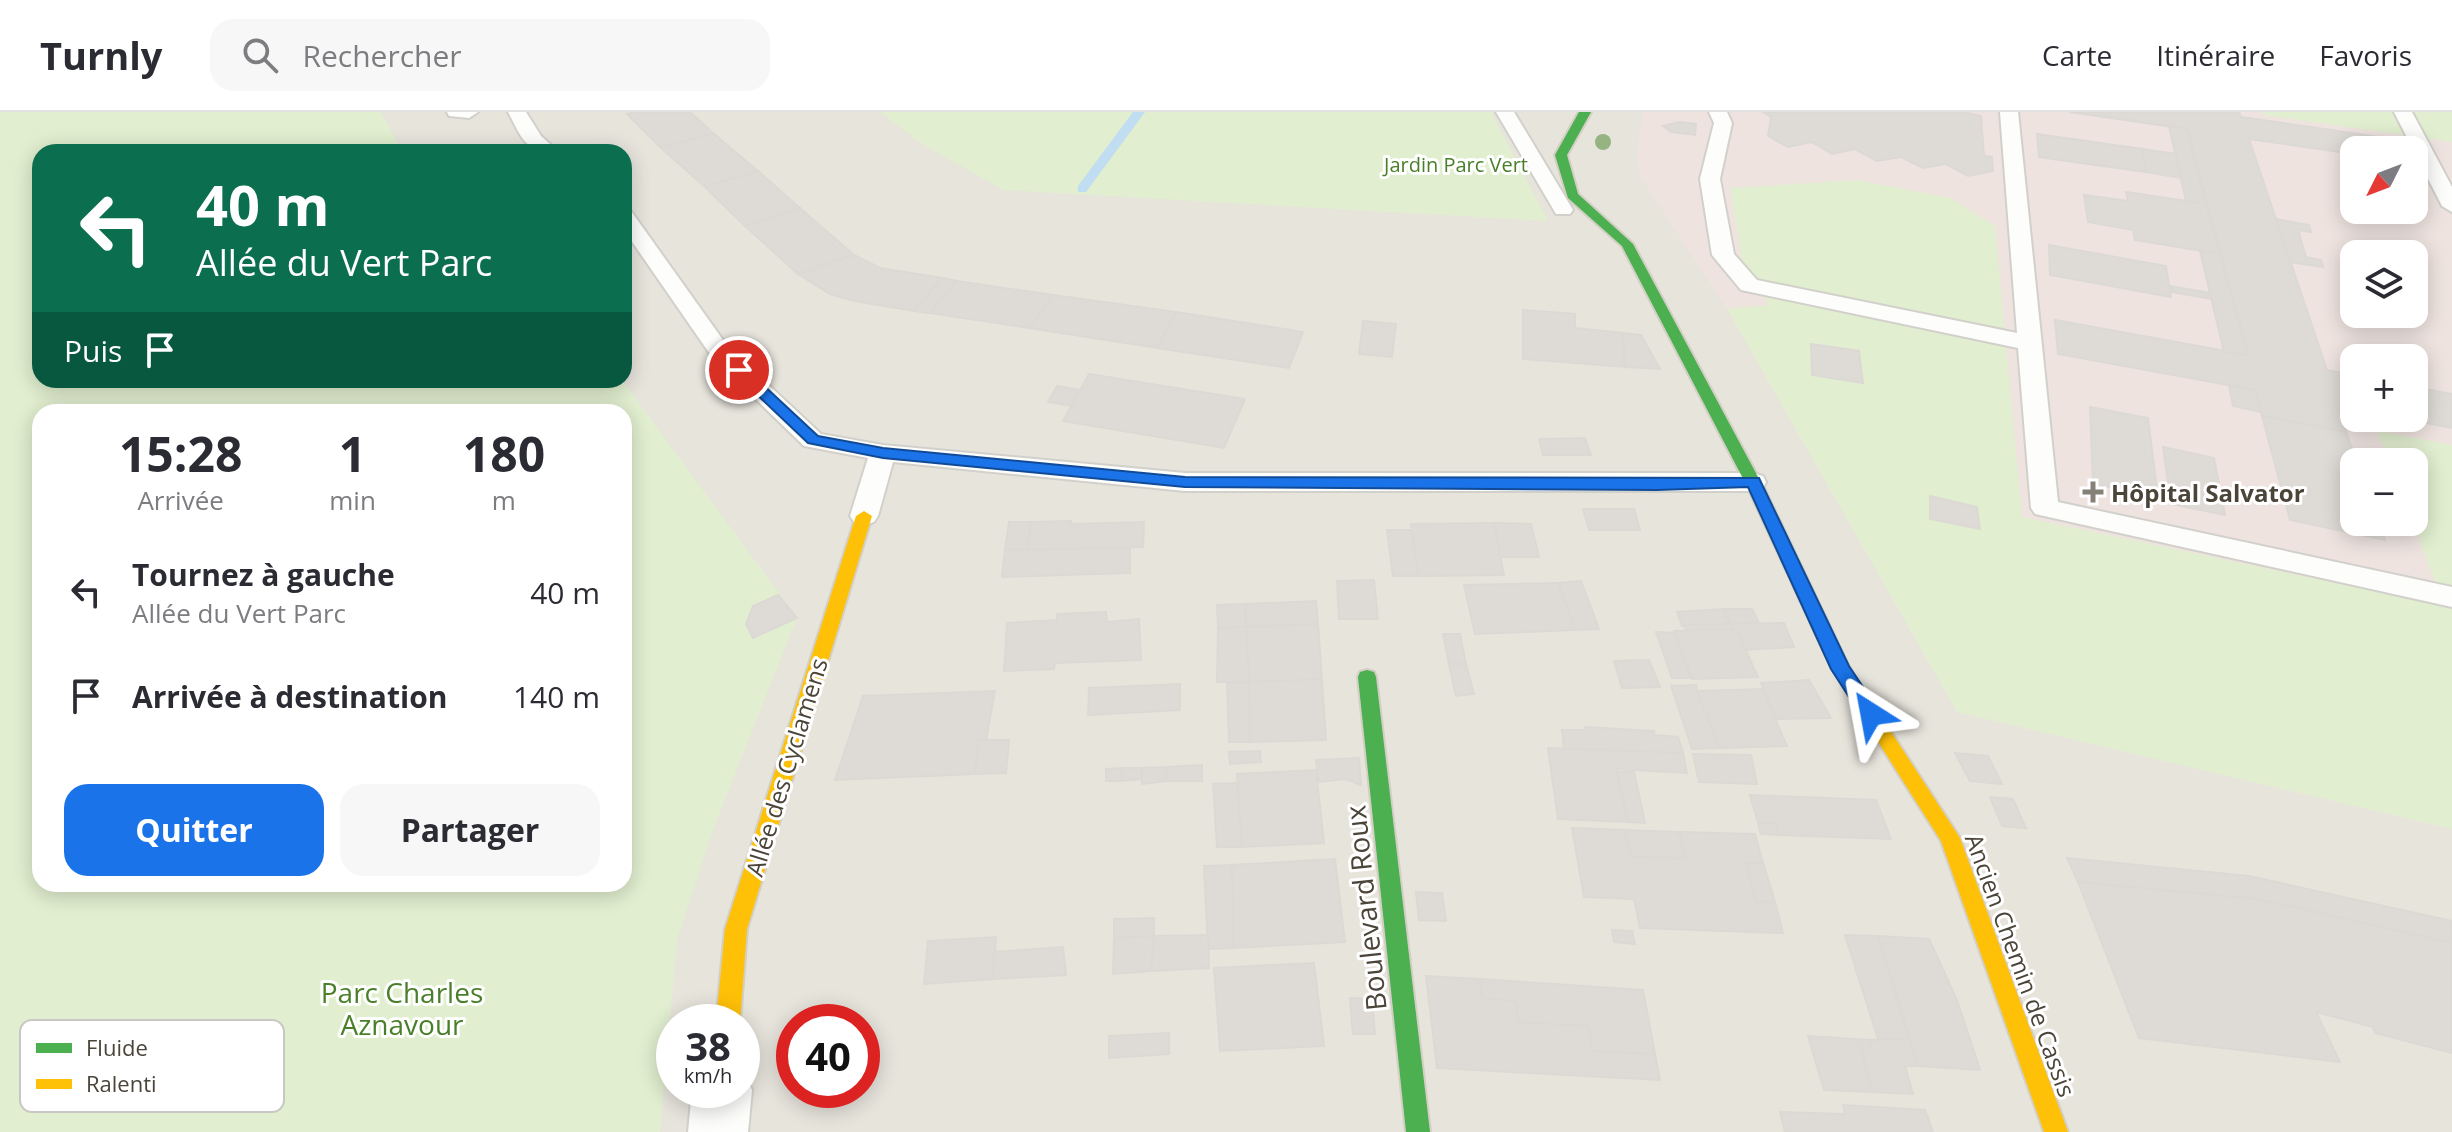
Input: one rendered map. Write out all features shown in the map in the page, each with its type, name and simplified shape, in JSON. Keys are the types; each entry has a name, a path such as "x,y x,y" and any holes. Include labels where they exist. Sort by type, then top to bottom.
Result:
{"street":[{"name":"Ancien Chemin de Cassis","path":"1585,112 1561,155 1572,195 1627,244 1753,482 1841,669 1950,838 2056,1132"},
{"name":"Allée des Cyclamens","path":"730,1004 736,929 864,516"},
{"name":"Boulevard Roux","path":"1367,677 1418,1132"},
{"path":"718,1132 720,1108"}],"lane":[{"path":"456,112 469,112"},
{"path":"517,112 538,144"},
{"path":"1505,112 1563,210"},
{"path":"1718,112 1723,123 1710,179 1723,255 1749,285 2030,343"},
{"path":"2009,112 2045,508 2452,597"},
{"path":"2403,112 2452,206"},
{"path":"632,226 720,352 813,440 883,453 1185,482 1753,482"},
{"path":"864,516 883,453"}],"shaded area":[{"path":"0,112 2452,112 2452,1132 0,1132"},
{"name":"Hôpital Salvator","path":"1643,112 2452,112 2452,829 1957,712 1727,309 1641,177 1637,154"}],"green space":[{"name":"Parc Charles Aznavour","path":"0,112 381,112 398,144 32,144 32,388 628,388 797,618 712,832 677,940 671,1004 656,1004 656,1108 662,1108 660,1132 0,1132"},
{"name":"Jardin Parc Vert","path":"880,112 1491,112 1548,221 1003,190 921,143"},
{"path":"2262,112 2452,112 2452,142 2428,139 2428,136 2263,115"},
{"path":"1858,180 1950,198 1995,226 2022,517 2444,606 2418,536 2428,536 2428,448 2384,448 2377,432 2452,445 2452,829 1957,712 1727,309 1769,305 1742,258 1730,188"}],"building":[{"path":"690,112 713,133 661,148 627,114"},
{"path":"1763,112 1963,112 1981,116 1984,156 1992,157 1993,171 1968,176 1946,164 1923,168 1901,157 1877,161 1855,149 1832,154 1812,142 1788,147 1768,136 1771,117"},
{"path":"2069,112 2239,112 2241,117 2372,136 2340,136 2340,152 2249,139 2327,370 2340,372 2340,431 2262,416 2255,390 2058,354 2055,320 2248,355 2187,129"},
{"path":"1679,122 1696,124 1695,135 1671,132 1663,126"},
{"path":"2169,126 2187,129 2206,204 2186,201"},
{"path":"713,133 758,171 705,187 661,148"},
{"path":"2037,134 2142,149 2146,172 2039,157"},
{"path":"2142,149 2176,154 2181,178 2146,172"},
{"path":"758,171 800,208 745,226 705,187"},
{"path":"2126,192 2206,204 2220,254 2135,240 2133,230 2088,222 2084,195 2128,201"},
{"path":"800,208 854,255 798,274 745,226"},
{"path":"2276,219 2309,225 2311,232 2298,230 2306,257 2321,260 2323,267 2290,262"},
{"path":"2049,245 2166,266 2171,297 2050,275"},
{"path":"2200,251 2220,254 2248,355 2224,352"},
{"path":"854,255 880,268 942,278 914,311 830,294 798,274"},
{"path":"942,278 957,281 930,313 914,311"},
{"path":"957,281 1053,295 1029,328 930,313"},
{"path":"2170,286 2211,293 2212,299 2172,292"},
{"path":"1053,295 1176,312 1157,348 1029,328"},
{"path":"1523,310 1575,314 1575,328 1623,333 1625,367 1523,359"},
{"path":"1176,312 1303,332 1289,368 1157,348"},
{"path":"1363,321 1396,324 1392,357 1359,354"},
{"path":"1623,333 1641,335 1660,369 1625,367"},
{"path":"1811,344 1859,351 1863,383 1812,375"},
{"path":"1089,374 1245,399 1224,448 1063,421"},
{"path":"2229,385 2255,390 2260,412 2233,406"},
{"path":"1057,386 1080,390 1072,406 1048,402"},
{"path":"2428,390 2452,394 2452,428 2428,423"},
{"path":"2090,407 2148,418 2158,498 2093,484"},
{"path":"2262,416 2346,432 2352,448 2340,448 2340,531 2290,520"},
{"path":"1585,438 1591,455 1543,455 1539,439"},
{"path":"2163,447 2214,458 2225,515 2171,504"},
{"path":"1930,496 1977,507 1980,529 1930,519"},
{"path":"1583,509 1634,509 1640,530 1589,530"},
{"path":"1071,521 1071,524 1144,522 1143,547 1027,550 1031,522"},
{"path":"1009,522 1031,522 1027,550 1005,550"},
{"path":"1494,523 1531,524 1539,557 1500,557"},
{"path":"1494,523 1504,575 1418,576 1411,524"},
{"path":"1387,530 1412,530 1418,576 1393,576"},
{"path":"1130,548 1130,573 1002,577 1005,550"},
{"path":"1374,580 1378,619 1339,619 1337,581"},
{"path":"1581,581 1599,629 1575,630 1558,583"},
{"path":"1558,583 1575,630 1475,634 1464,585"},
{"path":"778,595 797,618 753,638 746,624 753,606"},
{"path":"1316,601 1318,624 1246,627 1245,604"},
{"path":"1245,604 1246,627 1218,628 1217,605"},
{"path":"1723,609 1752,609 1759,623 1731,624"},
{"path":"1723,609 1731,624 1682,626 1677,612"},
{"path":"1106,612 1107,622 1139,619 1141,660 1055,663 1054,669 1004,671 1007,623 1057,620 1057,614"},
{"path":"1784,623 1794,647 1745,650 1731,624"},
{"path":"1318,624 1322,679 1249,682 1246,627"},
{"path":"1731,624 1732,629 1686,630 1684,625"},
{"path":"1246,627 1249,682 1217,682 1218,628"},
{"path":"1736,629 1758,677 1692,679 1674,631"},
{"path":"1656,632 1674,633 1691,678 1672,678"},
{"path":"1443,634 1460,634 1466,664 1449,664"},
{"path":"1649,660 1660,687 1622,688 1614,661"},
{"path":"1449,664 1466,664 1474,694 1456,696"},
{"path":"1322,679 1326,740 1250,742 1249,682"},
{"path":"1809,680 1831,718 1777,719 1761,683"},
{"path":"1249,682 1250,742 1229,742 1227,683"},
{"path":"1180,684 1180,710 1088,715 1089,688"},
{"path":"1696,685 1720,748 1692,749 1671,686"},
{"path":"1762,689 1787,746 1720,748 1697,691"},
{"path":"995,691 986,740 979,740 975,774 835,780 863,696"},
{"path":"1585,727 1654,731 1655,735 1678,737 1683,753 1564,749 1562,730 1585,730"},
{"path":"979,740 1009,740 1006,773 975,774"},
{"path":"1548,748 1683,753 1687,773 1616,769 1628,822 1558,819"},
{"path":"1260,751 1261,762 1230,764 1229,752"},
{"path":"1955,753 1988,756 2002,784 1970,781"},
{"path":"1693,754 1751,755 1757,784 1699,782"},
{"path":"1359,758 1361,785 1345,779 1319,782 1316,760"},
{"path":"1202,765 1202,781 1167,781 1166,767"},
{"path":"1166,767 1167,781 1142,784 1141,768"},
{"path":"1123,768 1141,768 1142,779 1121,781"},
{"path":"1123,768 1121,781 1106,781 1106,769"},
{"path":"1316,770 1324,843 1242,847 1237,774"},
{"path":"1617,772 1634,772 1645,823 1628,822"},
{"path":"1237,783 1242,847 1217,847 1213,784"},
{"path":"1750,795 1876,800 1891,839 1779,835 1775,823 1758,823"},
{"path":"1990,797 2013,799 2026,828 2002,826"},
{"path":"1758,823 1775,823 1779,835 1761,834"},
{"path":"1572,828 1625,830 1631,857 1686,858 1679,832 1755,834 1763,863 1746,863 1756,901 1775,902 1783,933 1640,928 1634,899 1584,897"},
{"path":"1625,830 1679,832 1686,858 1631,857"},
{"path":"2067,858 2249,876 2452,921 2452,943 2257,899 2078,882"},
{"path":"1335,859 1345,942 1233,948 1232,865"},
{"path":"1746,863 1763,863 1775,902 1756,901"},
{"path":"1232,865 1233,948 1208,949 1204,866"},
{"path":"2078,882 2257,899 2452,943 2452,1053 2375,1033 2373,1027 2316,1012 2340,1062 2139,1038"},
{"path":"1416,892 1442,893 1446,921 1419,920"},
{"path":"1154,918 1154,936 1114,938 1114,919"},
{"path":"1612,930 1632,931 1635,944 1614,942"},
{"path":"1208,935 1209,968 1151,971 1154,936"},
{"path":"1845,935 1878,936 1909,1039 1878,1039"},
{"path":"1154,936 1151,971 1113,974 1114,938"},
{"path":"1878,936 1929,939 1957,1000 1980,1070 1918,1066"},
{"path":"996,937 993,979 924,984 928,941"},
{"path":"1063,947 1066,975 993,979 994,952"},
{"path":"1314,963 1324,1046 1220,1051 1214,968"},
{"path":"1426,976 1480,979 1482,998 1516,1001 1518,1022 1589,1026 1592,1051 1655,1054 1660,1080 1437,1068"},
{"path":"1480,979 1643,990 1655,1054 1592,1051 1589,1026 1518,1022 1516,1001 1482,998"},
{"path":"1350,998 1372,999 1375,1034 1353,1034"},
{"path":"1169,1033 1169,1054 1109,1058 1109,1036"},
{"path":"1808,1036 1870,1040 1871,1047 1860,1046 1873,1092 1824,1090"},
{"path":"1909,1039 1918,1066 1905,1066 1913,1094 1873,1092 1860,1046 1871,1047 1870,1040"},
{"path":"1843,1105 1925,1110 1933,1132 1785,1132 1780,1112 1845,1114"}],"waterway":[{"path":"1082,189 1139,112"}],"traffic: fast":[{"path":"1585,112 1561,155 1572,195 1627,244 1757,490"},
{"path":"1367,677 1418,1132"}],"traffic: slow":[{"path":"1757,490 1841,669 1950,838 2056,1132"},
{"path":"730,1004 736,929 864,516"}],"place":[{"name":"Hôpital Salvator","path":"2093,492"}],"route":[{"path":"739,370 813,440 883,453 1185,482 1753,482 1841,669 1871,714"}]}
